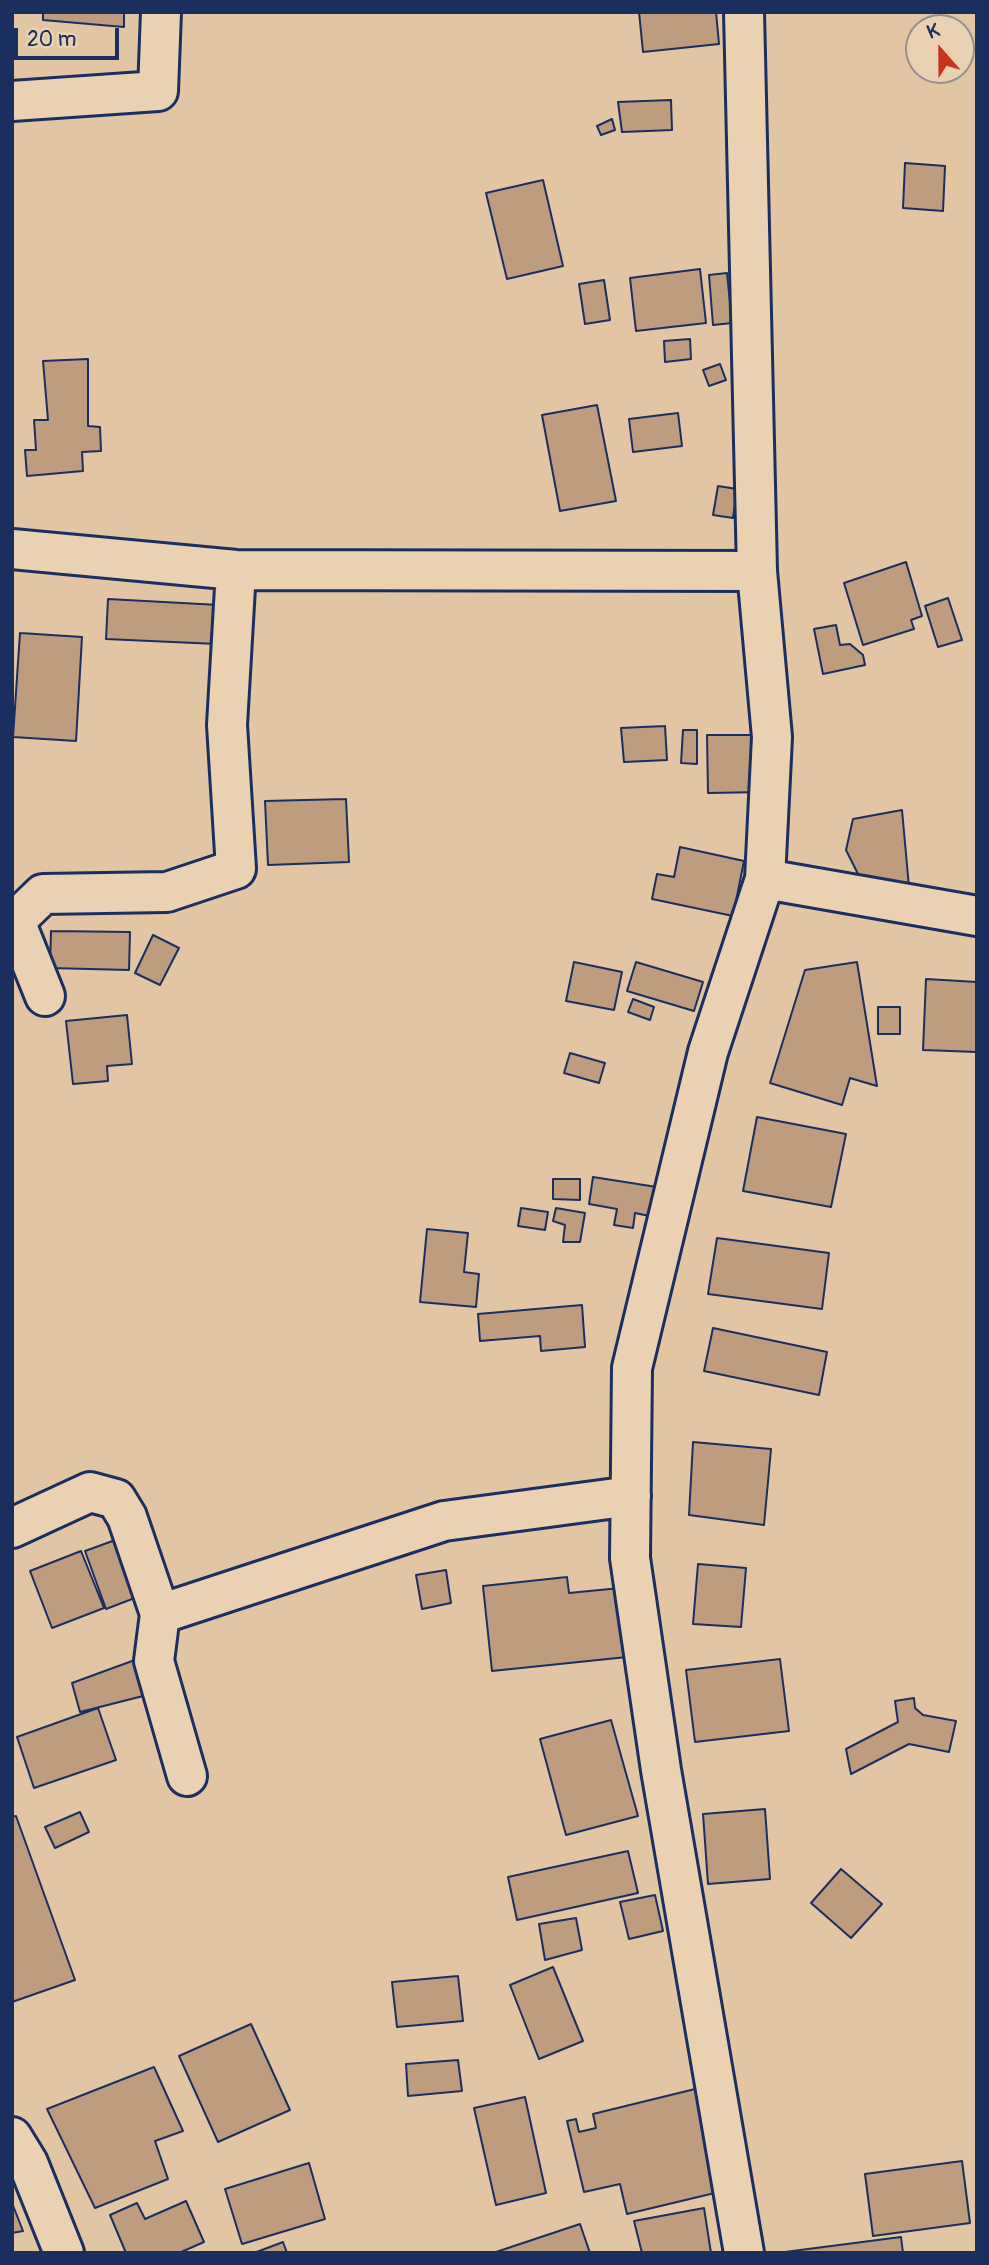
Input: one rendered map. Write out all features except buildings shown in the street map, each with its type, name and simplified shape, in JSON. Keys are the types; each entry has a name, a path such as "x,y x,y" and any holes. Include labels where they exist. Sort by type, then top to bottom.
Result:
{"street":[{"path":"12,101 158,91 161,12"},
{"path":"744,12 757,570 772,737 765,879 708,1052 632,1368 630,1558 661,1770 744,2253"},
{"path":"12,549 236,570 757,570"},
{"path":"46,996 15,921 43,894 167,892 236,869 227,725 236,570"},
{"path":"765,879 977,916"},
{"path":"12,1528 90,1492 116,1499 127,1517 160,1614 153,1661 187,1776"},
{"path":"160,1614 444,1521 631,1496"},
{"path":"12,2137 28,2163 64,2253"}]}
